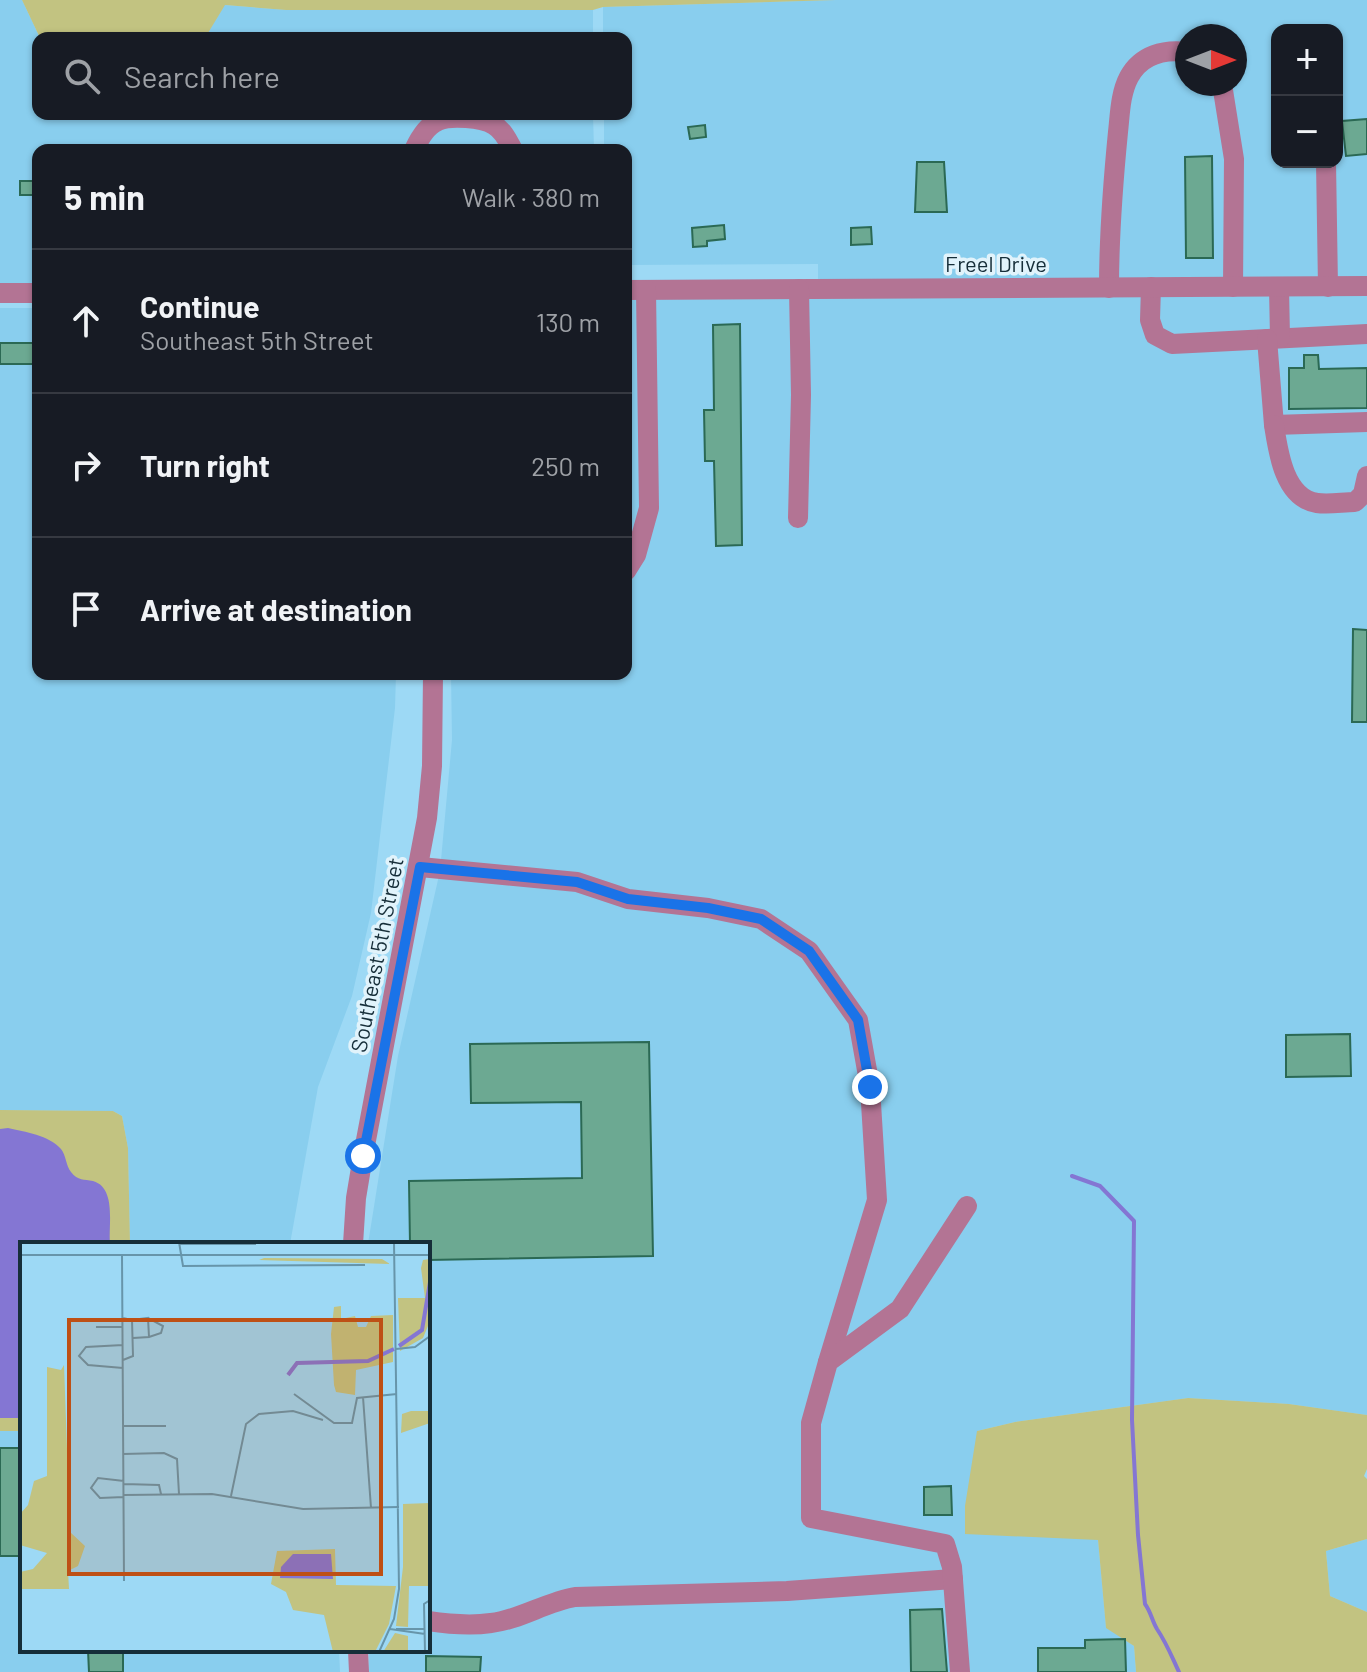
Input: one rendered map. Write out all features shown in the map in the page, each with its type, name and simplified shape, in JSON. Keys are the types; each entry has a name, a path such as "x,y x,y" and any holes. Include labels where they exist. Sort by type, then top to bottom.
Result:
{"street":[{"path":"1109,288 1115,161 1122,101 1129,76 1149,56 1175,51"},
{"path":"1224,96 1234,159 1233,287"},
{"path":"417,144 421,135 438,121 446,120"},
{"path":"473,120 493,124 505,134 510,144"},
{"path":"1326,168 1328,287"},
{"name":"Freel Drive","path":"636,290 1367,286"},
{"path":"1151,287 1150,320 1155,335 1172,344 1367,334"},
{"path":"1279,287 1274,338 1274,425 1280,462 1298,493 1314,503 1355,502 1363,494 1367,476"},
{"path":"798,518 801,395 799,289"},
{"path":"632,561 649,508 636,290"},
{"path":"0,293 32,293"},
{"path":"1274,425 1367,422"},
{"name":"Southeast 5th Street","path":"353,1242 363,1156 420,867 432,766 433,680"},
{"path":"420,867 577,882 628,899 708,908 761,919 809,951 858,1020 870,1087 877,1200 811,1423 811,1518 945,1544 953,1579 960,1672"},
{"path":"828,1362 900,1309 967,1206"},
{"path":"430,1621 492,1623 554,1601 575,1597 787,1591 953,1579"},
{"path":"358,1652 359,1672"}],"shaded area":[{"path":"0,0 22,0 37,32 32,32 32,120 593,120 594,144 32,144 32,293 0,293"},
{"path":"836,0 1367,0 1367,1415 1289,1404 1188,1398 1015,1422 977,1431 1098,1540 1106,1627 1134,1646 1136,1672 369,1672 369,1652 430,1652 430,1242 368,1242 398,1056 440,871 452,740 451,680 632,680 632,299 818,297 818,264 632,265 632,144 604,144 604,120 632,120 632,32 603,32 603,7"},
{"path":"224,5 286,10 593,10 593,32 208,32"},
{"path":"0,308 32,308 32,680 396,680 395,708 371,913 352,996 318,1087 290,1242 130,1242 128,1148 122,1116 113,1111 0,1110"},
{"path":"0,1129 36,1135 56,1144 63,1151 69,1170 74,1175 101,1185 106,1191 110,1208 110,1242 20,1242 20,1418 0,1418"},
{"path":"0,1431 20,1431 20,1652 339,1652 340,1672 0,1672"},
{"path":"1367,1539 1367,1612 1330,1596 1326,1551"}],"green space":[{"path":"22,0 836,0 603,7 593,10 286,10 225,5 209,32 37,32"},
{"path":"0,1110 113,1111 122,1116 128,1148 130,1242 20,1242 20,1431 0,1431"},
{"path":"1188,1398 1289,1404 1367,1415 1367,1469 1364,1476 1367,1479 1367,1539 1326,1551 1330,1596 1367,1612 1367,1672 1136,1672 1134,1646 1106,1628 1098,1540 965,1534 965,1506 977,1431 1015,1422"}],"building":[{"path":"1367,119 1367,154 1346,156 1343,121"},
{"path":"705,125 706,137 690,139 688,127"},
{"path":"1212,156 1213,258 1186,258 1185,157"},
{"path":"917,162 944,162 947,212 915,212"},
{"path":"20,181 32,181 32,195 20,195"},
{"path":"724,225 725,239 707,241 707,246 693,247 692,228"},
{"path":"871,227 872,244 851,245 851,228"},
{"path":"740,324 742,545 716,546 714,461 705,461 704,410 714,410 713,325"},
{"path":"0,343 32,343 32,364 0,364"},
{"path":"1304,355 1318,355 1319,369 1367,368 1367,408 1289,409 1289,368 1304,368"},
{"path":"1353,629 1367,630 1367,722 1352,722"},
{"path":"1350,1034 1351,1076 1286,1077 1286,1035"},
{"path":"649,1042 653,1256 430,1260 430,1242 410,1242 409,1181 582,1178 581,1102 471,1103 470,1044"},
{"path":"0,1448 20,1448 20,1556 0,1556"},
{"path":"951,1486 952,1515 924,1515 924,1487"},
{"path":"942,1609 947,1672 911,1672 910,1610"},
{"path":"1125,1639 1126,1672 1038,1672 1038,1648 1085,1648 1085,1640"},
{"path":"88,1652 123,1652 123,1672 89,1672"},
{"path":"426,1656 481,1657 480,1672 426,1672"}],"waterway":[{"path":"1072,1176 1100,1186 1134,1221 1132,1420 1138,1535 1145,1604 1179,1672"}],"route":[{"path":"363,1156 420,867 577,882 628,899 708,908 761,919 809,951 858,1020 870,1087"}]}
